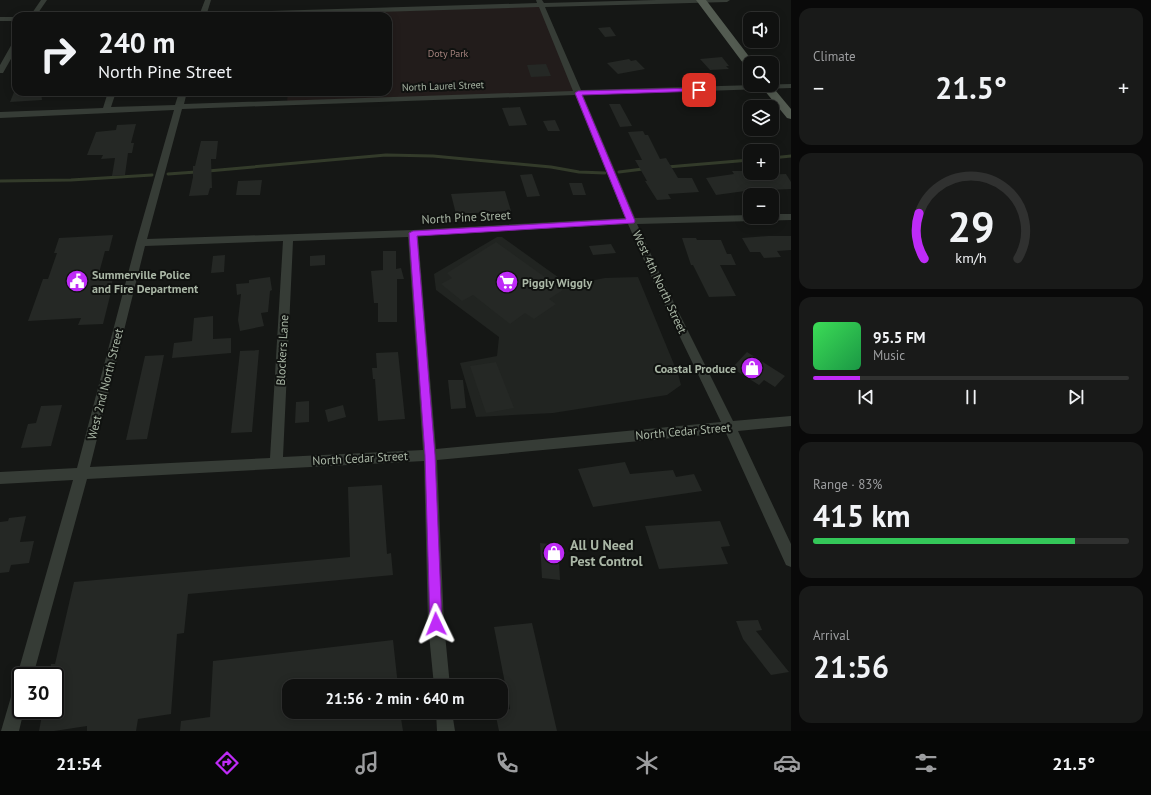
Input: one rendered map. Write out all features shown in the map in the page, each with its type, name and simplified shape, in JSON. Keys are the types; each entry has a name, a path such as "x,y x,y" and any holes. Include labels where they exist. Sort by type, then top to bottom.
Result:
{"main road":[{"path":"701,0 743,56"},
{"path":"771,92 791,116"}],"street":[{"path":"36,12 44,0"},
{"path":"204,12 208,0"},
{"path":"316,12 540,3 727,0"},
{"path":"372,10 373,2"},
{"name":"West 4th North Street","path":"540,3 631,221 791,560"},
{"path":"0,19 12,19"},
{"path":"0,71 12,51"},
{"name":"North Laurel Street","path":"779,86 791,86"},
{"name":"North Laurel Street","path":"0,115 287,102 743,87"},
{"path":"106,110 111,96"},
{"name":"West 2nd North Street","path":"28,667 82,474 141,243 182,96"},
{"name":"North Pine Street","path":"141,243 413,233 631,221 791,217"},
{"path":"413,233 430,455 436,624 441,679"},
{"name":"Blockers Lane","path":"276,462 288,238"},
{"name":"North Cedar Street","path":"0,478 276,462 430,455 791,420"},
{"path":"10,731 13,719"},
{"path":"445,719 446,731"}],"shaded area":[{"path":"497,237 502,237 569,285 605,278 638,277 678,374 681,385 667,395 553,413 476,417 460,363 497,356 499,337 436,290 434,274"}],"green space":[{"name":"Doty Park","path":"540,5 578,93 287,102 288,96 392,96 392,12 293,12"}],"building":[{"path":"610,27 616,36 605,37 598,28"},
{"path":"722,57 729,66 726,66 729,69 710,70 700,59"},
{"path":"629,59 631,61 636,60 645,69 618,74 607,63"},
{"path":"546,64 551,76 531,77 527,65"},
{"path":"12,96 42,96 42,100 10,102"},
{"path":"609,104 620,104 632,126 620,127"},
{"path":"520,107 527,125 509,126 502,108"},
{"path":"555,120 560,131 548,131 543,121"},
{"path":"136,124 131,143 134,143 132,153 128,153 125,175 112,176 115,158 101,159 103,155 87,155 96,132 116,130 117,125"},
{"path":"643,131 645,135 648,135 660,159 666,158 678,178 692,178 699,192 668,194 671,199 657,200 645,181 647,181 635,160 642,160 628,132"},
{"path":"201,141 218,141 216,159 211,159 212,188 210,188 208,195 189,196 193,177 193,166 195,166"},
{"path":"732,171 743,171 743,180 779,180 779,174 786,174 791,182 791,189 743,188 743,191 716,195 706,178 734,174"},
{"path":"532,174 540,196 527,197 520,175"},
{"path":"262,180 260,195 236,195 238,181"},
{"path":"569,183 582,183 586,195 573,195"},
{"path":"505,191 511,211 456,214 451,194"},
{"name":"Summerville Police and Fire Department","path":"113,235 109,251 105,251 99,273 108,272 106,278 113,277 103,324 78,325 81,318 28,321 43,279 48,279 57,253 54,253 59,238"},
{"path":"791,236 791,250 777,251 781,257 764,258 760,252 750,252 742,238"},
{"path":"682,238 696,238 697,240 721,240 727,254 731,254 736,265 720,265 736,296 709,297 693,265 691,265"},
{"path":"496,242 563,290 549,299 556,304 534,319 525,313 510,324 473,295 462,301 441,284 452,278 447,273"},
{"path":"611,244 616,253 593,255 589,246"},
{"path":"383,251 396,251 396,269 401,268 404,279 397,279 397,322 378,322 378,303 374,303 371,271 383,270"},
{"path":"225,255 224,272 211,273 213,256"},
{"path":"325,255 325,265 310,266 310,256"},
{"path":"270,277 272,290 270,291 268,312 261,313 264,326 240,331 238,320 241,294 237,295 236,284 249,283 249,280"},
{"path":"213,316 213,339 231,338 231,353 172,358 174,343 192,341 194,318"},
{"path":"259,350 252,432 231,433 240,351"},
{"path":"398,352 405,419 378,421 375,379 373,379 372,368 377,368 376,353"},
{"path":"747,352 785,376 775,387 764,380 759,385 732,368"},
{"path":"164,355 147,439 126,440 145,356"},
{"path":"496,362 514,408 486,413 470,366"},
{"path":"448,380 463,380 466,408 451,409"},
{"path":"309,401 309,422 295,423 296,402"},
{"path":"62,405 51,446 21,448 28,424 36,423 41,406"},
{"path":"343,405 346,417 328,422 325,410"},
{"path":"625,462 630,474 673,470 676,477 694,474 702,491 593,507 578,469"},
{"path":"382,485 387,554 391,553 393,575 188,594 184,633 177,634 171,714 138,719 136,731 87,731 87,726 54,731 39,731 41,719 64,719 64,667 50,667 51,664 55,664 74,582 350,557 348,487"},
{"path":"26,516 20,542 34,541 29,563 11,565 9,572 0,573 0,522 8,521 9,518"},
{"path":"720,521 730,546 721,547 728,564 659,569 645,526"},
{"path":"540,543 558,545 560,580 542,578"},
{"path":"758,620 762,630 756,631 789,672 771,675 743,639 736,621"},
{"path":"532,623 557,731 499,731 496,719 508,719 508,709 510,709 508,699 508,679 504,679 494,627"},
{"path":"393,640 397,679 282,679 282,719 401,719 403,731 180,731 181,721 210,717 213,661"}],"waterway":[{"path":"208,171 386,155 433,156 551,167 579,172 605,173"},
{"path":"779,157 791,156"},
{"path":"667,167 743,161"},
{"path":"619,172 643,169"},
{"path":"168,174 196,172"},
{"path":"0,181 71,180 152,175"}],"place":[{"name":"Summerville Police and Fire Department","path":"77,281"},
{"name":"Piggly Wiggly","path":"507,282"},
{"name":"Coastal Produce","path":"752,368"},
{"name":"All U Need Pest Control","path":"554,553"}],"route":[{"path":"436,624 430,455 413,233 631,221 578,93 699,90"}]}
